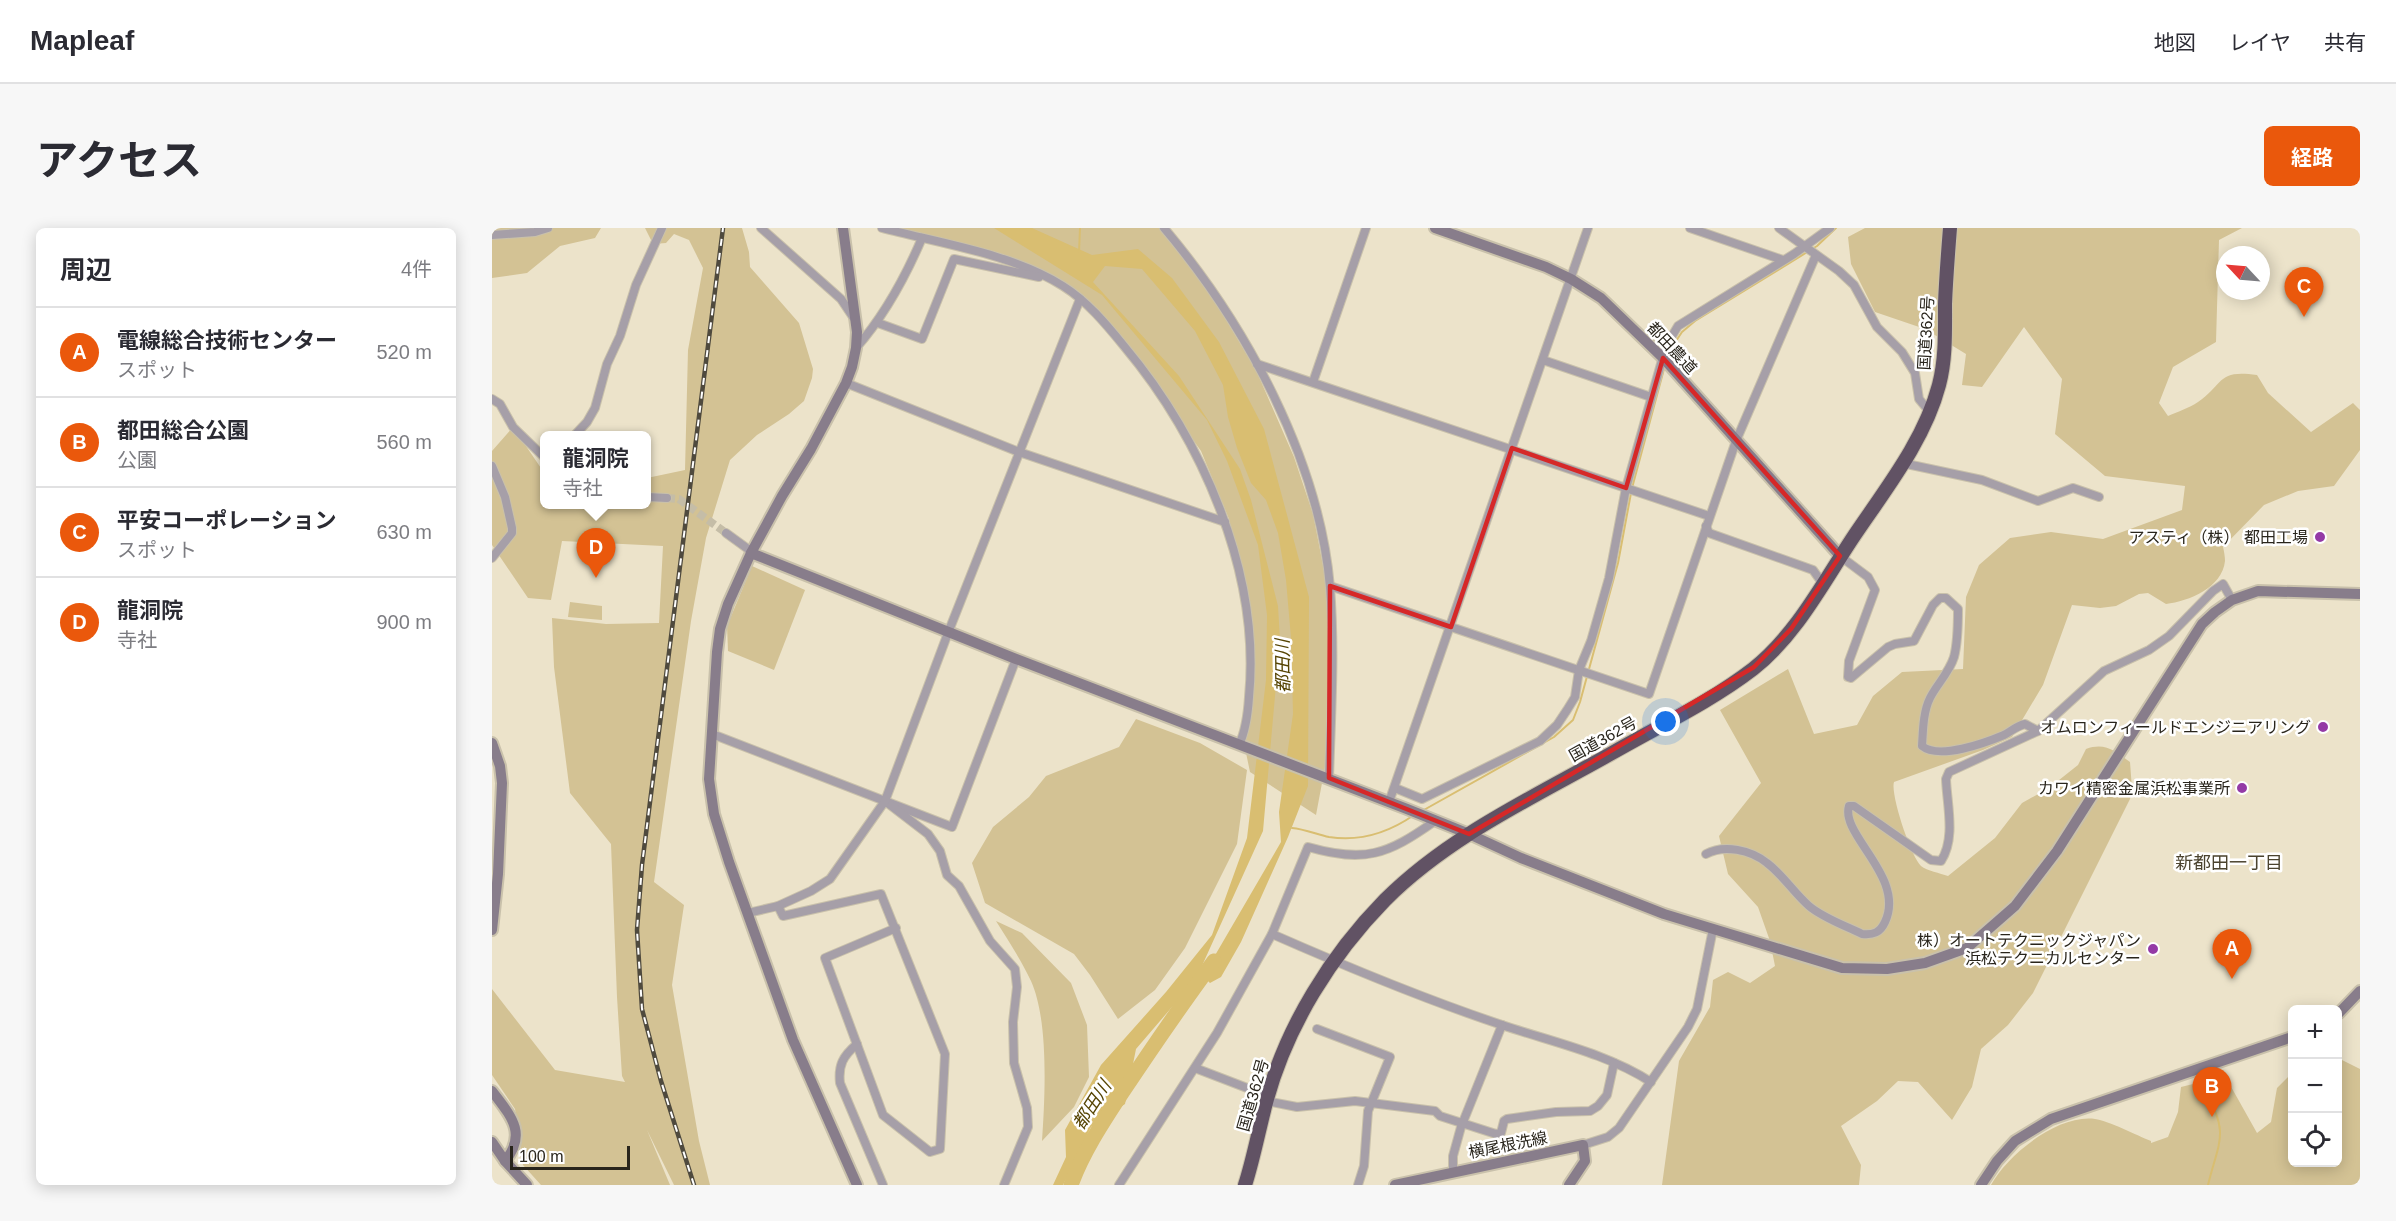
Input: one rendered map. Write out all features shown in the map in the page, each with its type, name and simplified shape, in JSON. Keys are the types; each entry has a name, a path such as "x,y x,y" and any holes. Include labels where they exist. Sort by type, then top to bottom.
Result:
{"highway":[{"name":"国道362号","path":"1245,1185 1267,1099 1285,1047 1333,961 1384,902 1420,868 1469,834 1709,697 1754,668 1791,629 1823,584 1920,434 1939,385 1944,350 1950,228"}],"street":[{"path":"492,235 535,232 548,228"},
{"path":"578,431 587,422 595,408 607,364 620,336 636,285 663,228"},
{"path":"761,228 841,298 854,318"},
{"path":"843,228 852,288 856,348 852,367 846,383 811,448 751,553 728,604 720,628 717,652 709,779 714,814 724,849 793,1040 857,1185"},
{"path":"882,228 1005,260 1053,280 1080,299 1126,348 1171,411 1207,478 1225,522 1240,576 1251,656 1247,716 1239,745"},
{"path":"1164,228 1197,269 1257,364 1289,433 1310,490 1323,536 1330,586 1333,647 1326,778"},
{"path":"1313,382 1366,228"},
{"name":"都田農道","path":"1435,228 1546,267 1571,279 1601,298 1663,358 1840,556"},
{"path":"1389,802 1588,228"},
{"path":"1690,228 1783,260"},
{"path":"1779,228 1839,271 1854,285 1877,327 1902,352 1915,373 1919,399 1929,411"},
{"path":"1330,586 1649,694 1736,441 1810,251 1830,228"},
{"path":"856,348 878,323 922,238"},
{"path":"1395,788 1422,799 1540,741 1557,725 1575,697 1580,671 1609,578 1651,397 1666,346 1678,326 1783,260 1810,251"},
{"path":"878,323 922,339 954,259 1053,280"},
{"path":"748,913 778,906 811,891 836,873 885,801 948,633 1080,299"},
{"path":"1543,360 1651,397"},
{"path":"1257,364 1709,516"},
{"path":"846,383 1020,452 1225,522"},
{"path":"492,399 500,404 513,427 540,453"},
{"path":"1902,463 1982,480 2038,501 2073,488 2099,497"},
{"path":"492,466 506,497 512,532 492,558"},
{"path":"651,497 667,498"},
{"path":"1706,526 1709,532 1813,570 1823,584"},
{"path":"726,533 751,553 948,633 1407,809 1664,914 1842,968 1887,969 1925,963 1967,948 2015,906 2057,851 2202,624 2215,612 2232,600 2258,591 2360,594"},
{"path":"1840,556 1868,576 1875,590 1849,661 1848,677 1851,678 1888,647 1914,641 1933,605 1940,598 1947,598 1958,609 1954,654 1945,676 1929,700 1922,746 1932,752 1963,748 1993,739 2025,724 2038,731"},
{"path":"1706,854 1716,849 1730,848 1749,853 1766,862 1810,908 1862,934 1872,935 1880,930 1886,921 1890,899 1881,873 1850,820 1849,806 1854,806 1931,860 1941,861 1946,854 1949,832 1946,779 1949,772 2038,731 2104,670 2150,650 2169,636 2213,591 2223,584 2232,600"},
{"path":"712,734 952,827 1016,659"},
{"path":"492,743 500,766 502,783 492,930"},
{"path":"885,801 928,834 940,851 947,876 959,886 990,941 1015,969 1017,987 1012,1022 1014,1063 1027,1108 1028,1127 1004,1185"},
{"path":"1119,1185 1196,1068 1272,934 1308,847 1332,854 1359,856 1377,853 1412,837 1430,819"},
{"path":"778,906 783,916 881,894 896,928 945,1054 939,1149 930,1152 884,1116 825,958 896,928"},
{"path":"1569,1185 1584,1161 1583,1145 1608,1137 1619,1128 1688,1027 1696,1009 1713,929"},
{"path":"1272,934 1333,961 1502,1026 1585,1050 1633,1071 1651,1082"},
{"path":"2342,1009 2360,991"},
{"path":"1453,1171 1453,1156 1463,1124 1502,1026"},
{"path":"1317,1029 1390,1057 1368,1111 1364,1166 1358,1185"},
{"path":"1981,1185 1991,1168 2015,1141 2051,1119 2288,1038"},
{"path":"858,1044 843,1059 839,1070 840,1083 883,1185"},
{"path":"1196,1068 1267,1099 1297,1107 1336,1101 1371,1102 1435,1111 1440,1116 1496,1134 1500,1132 1507,1119 1556,1112 1590,1111 1598,1106 1607,1095 1614,1063"},
{"path":"492,1091 512,1118 516,1130 516,1143 505,1161"},
{"path":"492,1142 505,1161 527,1185"},
{"name":"横尾根洗線","path":"1395,1185 1583,1145"}],"highlighted area":[{"path":"1663,358 1840,556 1791,629 1754,667 1469,834 1329,778 1330,586 1451,627 1512,448 1626,488"}],"shaded area":[{"path":"492,228 601,228 595,238 560,246 527,273 492,278"},
{"path":"645,228 742,228 749,252 750,267 799,323 813,369 812,378 804,401 757,435 730,460 706,538 691,621 654,882 684,905 672,985 699,1141 710,1185 674,1185 647,1130 670,1185 541,1185 523,1165 515,1109 492,1075 492,989 555,1070 625,1082 622,1076 617,997 611,844 570,793 554,667 552,618 606,624 659,623 663,546 562,541 551,600 528,598 492,545 492,451 513,427 540,467 540,509 651,509 651,477 685,470 688,350 703,268 689,240 674,234 666,243 653,244"},
{"path":"895,228 1160,228 1203,281 1256,370 1294,457 1313,514 1329,596 1330,697 1325,767 1316,815 1250,772 1245,748 1251,628 1229,519 1201,451 1149,378 1121,342 1062,286 1042,272"},
{"path":"1865,228 2242,228 2219,240 2219,246 2216,246 2216,342 2173,367 2159,403 2168,416 2198,402 2228,376 2257,375 2268,393 2311,432 2353,403 2360,410 2360,450 2334,486 2298,491 2264,505 2223,547 2225,561 2223,570 2218,579 2203,592 2166,604 2148,593 2139,594 2116,606 2100,608 2072,605 2043,685 2012,737 1983,750 1894,782 1898,811 1917,860 1924,868 1948,876 1995,838 2022,803 2049,788 2078,765 2086,749 2104,747 2130,762 2132,789 2130,799 2033,993 2008,1025 1981,1049 1972,1087 1952,1120 1918,1082 1898,1081 1877,1101 1841,1126 1861,1165 1859,1185 1662,1185 1679,1061 1710,1007 1713,980 1728,972 1750,983 1775,966 1770,941 1758,907 1728,874 1719,836 1761,783 1720,710 1788,669 1814,734 1857,725 1873,696 1902,672 1963,669 1966,597 1979,565 2010,538 2051,532 2103,539 2182,510 2185,486 2105,476 2055,434 2062,379 2024,327 1982,387 1962,385 1966,354 1925,329 1875,312 1851,264 1848,237"},
{"path":"752,566 805,590 774,670 728,651 727,626"},
{"path":"570,602 602,606 602,620 568,617"},
{"path":"1136,719 1200,743 1247,770 1237,844 1185,948 1155,990 1118,1019 1074,954 985,903 972,863 993,827 1029,797 1046,776 1119,747"},
{"path":"996,921 1022,933 1071,983 1087,1025 1089,1077 1074,1107 1042,1141 1044,1059 1041,1017 1031,981"},
{"path":"2342,1060 2360,1069 2360,1185 1991,1185 2009,1161 2021,1150 2035,1139 2065,1123 2081,1119 2101,1120 2151,1141 2151,1143 2168,1137 2178,1112 2181,1087 2225,1076 2257,1133 2271,1122 2277,1088 2288,1077 2288,1167 2342,1167"}],"water":[{"path":"994,228 1032,228 1092,255 1138,249 1172,278 1219,342 1264,429 1309,597 1308,786 1241,942 1221,977 1210,983 1203,976 1281,842 1279,812 1293,714 1291,638 1286,580 1278,533 1266,500 1251,483 1228,417 1223,385 1195,331 1142,269 1105,266 1093,282 1179,376 1240,469 1251,500 1278,606 1280,640 1263,831 1196,979 1136,1049 1125,1104 1091,1127 1063,1185 1053,1185 1066,1157 1065,1130 1101,1065 1166,992 1212,935 1247,838 1266,680 1267,615 1258,545 1227,461 1207,420 1102,295"}],"waterway":[{"path":"1079,252 1080,228"},
{"path":"1670,350 1682,332 1695,321 1817,246 1836,228"},
{"path":"1632,488 1664,369"},
{"path":"1422,811 1554,737 1573,720 1618,563 1631,493"},
{"path":"1292,828 1329,837 1363,837 1394,827 1414,815"},
{"name":"都田川","path":"1071,1185 1087,1149 1108,1115 1167,1026 1214,961"},
{"path":"2206,1093 2220,1129 2220,1139 2208,1185"}],"tunnel":[{"path":"667,498 679,499 726,533"}],"railway":[{"path":"694,1185 661,1081 642,1009 637,930 642,865 723,228"}],"place":[{"name":"平安コーポレーション","path":"2304,317"},
{"name":"アスティ（株） 都田工場","path":"2320,537"},
{"name":"龍洞院","path":"596,578"},
{"name":"オムロンフィールドエンジニアリング","path":"2323,727"},
{"name":"カワイ精密金属浜松事業所","path":"2242,788"},
{"name":"株）オートテクニックジャパン 浜松テクニカルセンター","path":"2153,949"},
{"name":"電線総合技術センター","path":"2232,979"},
{"name":"都田総合公園","path":"2212,1117"}],"district":[{"name":"新都田一丁目","path":"2229,863"}]}
